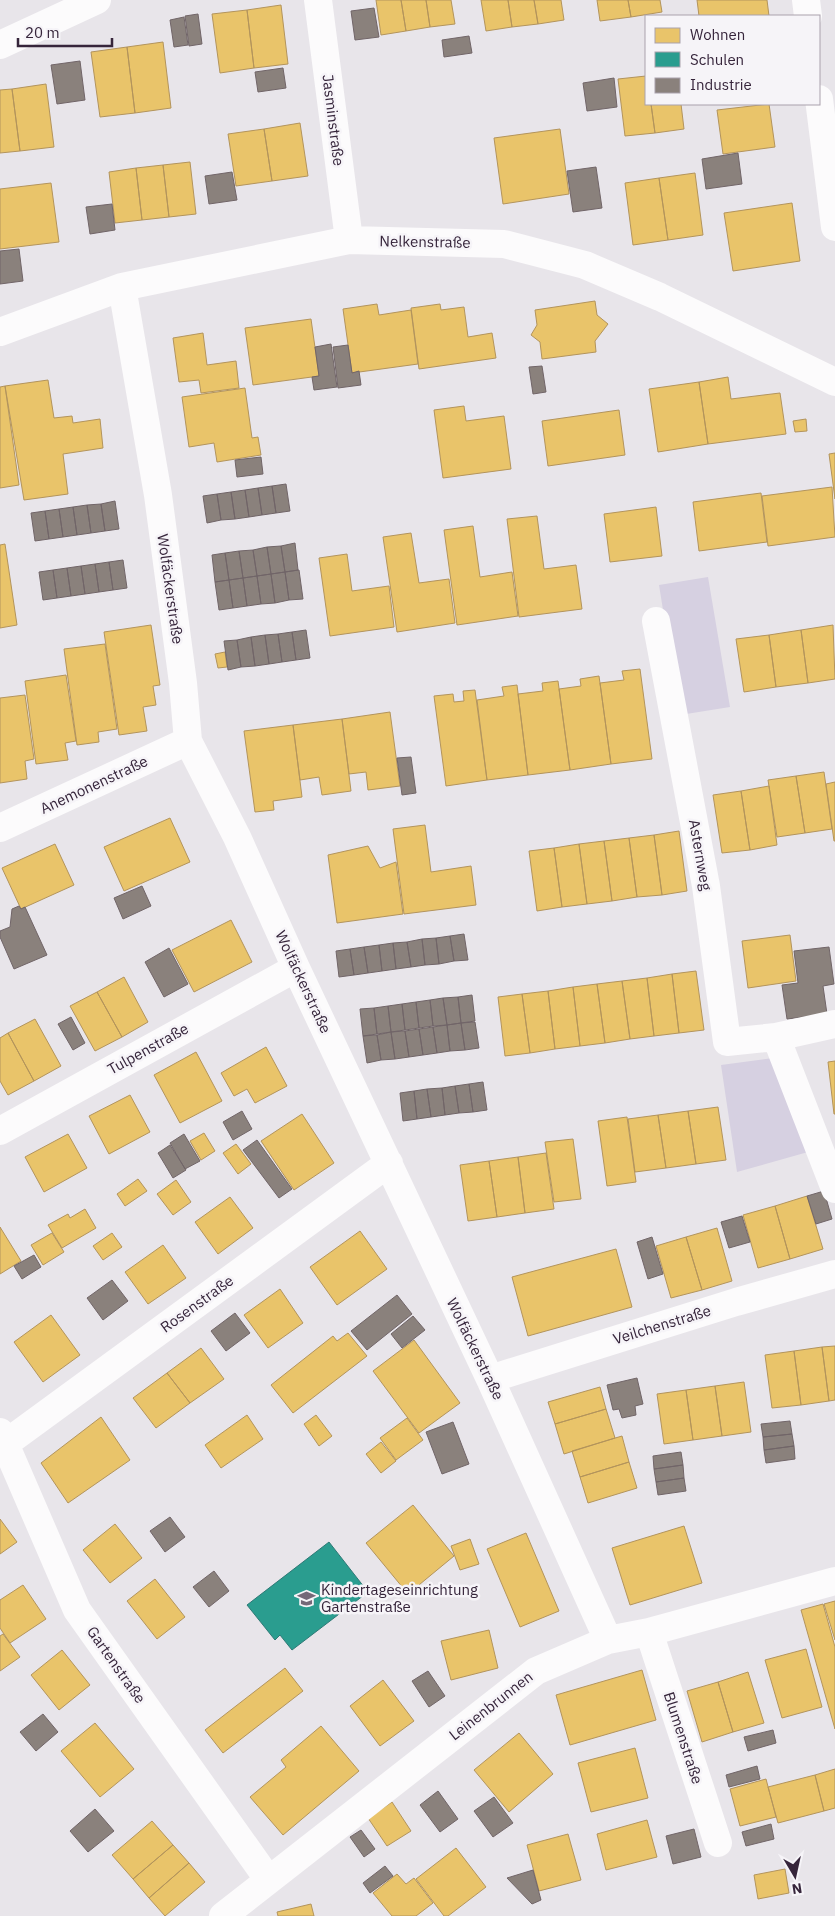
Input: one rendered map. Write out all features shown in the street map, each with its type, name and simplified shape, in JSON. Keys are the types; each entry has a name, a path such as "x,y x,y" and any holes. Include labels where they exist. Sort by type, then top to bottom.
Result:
{"street":[{"path":"0,45 97,0"},
{"name":"Jasminstraße","path":"318,0 349,240"},
{"path":"806,0 808,15"},
{"path":"820,105 835,227"},
{"name":"Nelkenstraße","path":"0,332 122,287 349,240 504,244 585,265 660,297 835,382"},
{"name":"Wolfäckerstraße","path":"122,287 158,494 183,683 188,741 237,837 296,968 389,1163 435,1267 490,1378 608,1640"},
{"name":"Asternweg","path":"656,621 706,886 727,1042 776,1037 835,1024"},
{"name":"Anemonenstraße","path":"0,828 188,741"},
{"name":"Tulpenstraße","path":"0,1131 296,968"},
{"path":"776,1037 835,1189"},
{"name":"Rosenstraße","path":"2,1438 389,1163"},
{"name":"Veilchenstraße","path":"490,1378 736,1302 835,1274"},
{"name":"Gartenstraße","path":"2,1438 76,1610 268,1879"},
{"name":"Leinenbrunnen","path":"223,1916 536,1671 608,1640 649,1632 835,1581"},
{"name":"Blumenstraße","path":"649,1632 718,1843"}],"shaded area":[{"path":"708,577 730,707 680,715 659,585"},
{"path":"773,1058 808,1152 737,1172 721,1065"}],"building: Wohnen":[{"path":"376,0 401,0 406,31 381,35"},
{"path":"401,0 426,0 430,27 406,31"},
{"path":"426,0 451,0 455,24 430,27"},
{"path":"481,0 508,0 512,27 486,31"},
{"path":"508,0 534,0 538,24 512,27"},
{"path":"534,0 561,0 564,20 538,24"},
{"path":"597,0 628,0 631,17 600,21"},
{"path":"628,0 660,0 662,12 631,17"},
{"path":"697,0 767,0 769,15 699,15"},
{"path":"281,5 288,64 254,68 247,10"},
{"path":"247,10 254,68 220,73 212,14"},
{"path":"163,42 171,108 135,113 127,47"},
{"path":"127,47 135,113 100,117 91,52"},
{"path":"645,76 645,105 651,105 655,133 625,136 618,79"},
{"path":"46,84 54,147 20,151 12,89"},
{"path":"12,89 20,151 0,153 0,90"},
{"path":"651,105 681,105 684,129 655,133"},
{"path":"769,105 775,147 723,154 717,110"},
{"path":"300,123 308,176 272,181 264,129"},
{"path":"264,129 272,181 236,186 228,134"},
{"path":"560,129 569,194 503,204 494,138"},
{"path":"190,162 196,214 169,217 163,165"},
{"path":"163,165 169,217 142,220 136,168"},
{"path":"136,168 142,220 115,223 109,172"},
{"path":"695,173 703,235 668,240 659,178"},
{"path":"659,178 668,240 633,245 625,183"},
{"path":"51,183 59,242 0,249 0,189"},
{"path":"792,203 800,261 733,271 724,213"},
{"path":"595,301 597,315 608,324 595,341 596,352 542,359 540,342 531,335 537,325 535,310"},
{"path":"377,304 379,315 411,310 418,364 352,373 343,309"},
{"path":"440,304 441,310 464,307 468,337 492,333 496,358 419,369 411,308"},
{"path":"311,319 319,376 253,385 245,328"},
{"path":"203,333 207,365 236,361 239,388 201,393 199,380 179,382 173,338"},
{"path":"728,377 731,399 780,393 786,434 708,444 699,382"},
{"path":"48,380 54,418 72,416 73,423 100,419 103,448 63,454 68,494 24,500 5,386"},
{"path":"699,382 708,444 658,452 649,389"},
{"path":"5,386 19,485 0,488 0,387"},
{"path":"245,388 252,438 258,437 261,455 217,462 214,443 189,447 182,397"},
{"path":"464,406 466,421 504,416 511,469 443,478 434,410"},
{"path":"619,410 625,455 548,466 542,421"},
{"path":"806,419 807,431 795,432 793,421"},
{"path":"835,453 835,499 829,454"},
{"path":"832,487 835,537 768,546 762,496"},
{"path":"761,493 767,542 699,551 693,502"},
{"path":"656,507 662,556 610,562 604,514"},
{"path":"537,516 544,569 576,565 582,609 519,617 507,519"},
{"path":"473,526 480,577 512,572 518,616 457,625 444,530"},
{"path":"411,533 419,583 449,579 455,623 397,632 383,537"},
{"path":"5,544 17,625 0,628 0,545"},
{"path":"347,554 352,591 389,586 394,627 330,636 319,558"},
{"path":"151,625 160,685 153,686 156,705 143,707 147,731 119,735 104,632"},
{"path":"833,625 835,679 808,683 801,630"},
{"path":"801,630 808,683 776,687 769,635"},
{"path":"769,635 776,687 744,692 736,639"},
{"path":"105,644 117,729 98,732 99,742 77,745 64,649"},
{"path":"225,652 227,667 218,668 215,654"},
{"path":"640,669 652,759 611,764 600,683 624,680 622,671"},
{"path":"66,675 76,741 65,743 68,760 36,764 25,681"},
{"path":"599,676 611,764 570,770 559,689 581,686 580,679"},
{"path":"558,681 570,770 528,775 518,694 543,691 542,683"},
{"path":"517,685 528,775 487,780 477,700 504,696 502,687"},
{"path":"475,690 487,780 446,786 434,696 453,694 454,702 464,701 463,691"},
{"path":"25,695 34,759 25,761 27,779 0,783 0,698"},
{"path":"390,712 400,786 368,790 366,772 349,774 342,719"},
{"path":"342,719 351,791 322,795 319,777 300,780 293,725"},
{"path":"293,725 302,797 273,801 274,810 255,812 244,731"},
{"path":"824,772 832,829 805,833 796,776"},
{"path":"796,776 805,833 777,837 768,780"},
{"path":"835,782 835,841 834,841 826,784"},
{"path":"769,786 777,845 750,850 741,791"},
{"path":"741,791 750,850 722,853 713,795"},
{"path":"170,818 190,862 124,891 104,847"},
{"path":"425,825 431,872 471,866 476,905 404,914 393,829"},
{"path":"679,831 687,891 662,895 654,835"},
{"path":"654,835 662,895 637,897 629,838"},
{"path":"629,838 637,897 612,901 604,841"},
{"path":"604,841 612,901 587,904 579,844"},
{"path":"55,844 74,885 21,909 2,868"},
{"path":"579,844 587,904 562,907 554,848"},
{"path":"368,846 380,868 396,862 403,914 337,923 328,855"},
{"path":"554,848 562,907 537,911 529,851"},
{"path":"231,920 252,962 194,992 172,950"},
{"path":"790,935 796,981 748,988 742,941"},
{"path":"696,971 704,1030 679,1033 672,974"},
{"path":"672,974 679,1033 654,1036 647,978"},
{"path":"124,977 148,1022 122,1037 97,992"},
{"path":"647,978 654,1036 630,1039 622,981"},
{"path":"622,981 630,1039 605,1043 597,984"},
{"path":"597,984 605,1043 580,1046 573,987"},
{"path":"573,987 580,1046 555,1049 548,991"},
{"path":"548,991 555,1049 530,1053 522,994"},
{"path":"97,992 122,1037 95,1051 70,1006"},
{"path":"522,994 530,1053 505,1056 498,997"},
{"path":"35,1019 61,1066 34,1081 8,1033"},
{"path":"8,1033 34,1081 8,1095 0,1081 0,1038"},
{"path":"266,1047 287,1086 255,1103 247,1089 234,1096 221,1073"},
{"path":"196,1052 222,1101 180,1123 154,1075"},
{"path":"835,1061 835,1114 834,1114 828,1062"},
{"path":"130,1095 150,1132 109,1154 89,1116"},
{"path":"718,1107 726,1160 696,1164 688,1111"},
{"path":"688,1111 696,1164 666,1168 658,1115"},
{"path":"302,1114 334,1163 294,1190 261,1141"},
{"path":"658,1115 666,1168 635,1172 628,1119"},
{"path":"627,1117 636,1182 607,1186 598,1121"},
{"path":"204,1133 215,1151 201,1160 190,1141"},
{"path":"68,1134 87,1168 44,1192 25,1157"},
{"path":"573,1139 581,1199 554,1202 545,1142"},
{"path":"236,1144 251,1164 238,1174 223,1153"},
{"path":"546,1153 554,1209 525,1213 518,1157"},
{"path":"518,1157 525,1213 497,1217 489,1161"},
{"path":"489,1161 497,1217 468,1221 460,1165"},
{"path":"138,1179 147,1191 125,1206 117,1194"},
{"path":"176,1180 191,1202 173,1215 157,1194"},
{"path":"807,1196 823,1249 790,1259 775,1206"},
{"path":"230,1197 253,1228 218,1254 195,1222"},
{"path":"775,1206 790,1259 758,1268 743,1215"},
{"path":"85,1209 96,1228 62,1248 48,1225 68,1214 70,1218"},
{"path":"0,1227 21,1261 0,1274"},
{"path":"717,1228 732,1281 702,1290 686,1237"},
{"path":"360,1231 387,1269 337,1305 310,1267"},
{"path":"52,1233 64,1252 43,1265 31,1245"},
{"path":"112,1233 122,1247 103,1260 93,1246"},
{"path":"686,1237 702,1290 671,1298 656,1246"},
{"path":"163,1245 186,1278 148,1304 125,1272"},
{"path":"616,1249 632,1307 528,1336 512,1277"},
{"path":"280,1289 303,1323 268,1348 244,1315"},
{"path":"51,1315 80,1355 43,1382 14,1342"},
{"path":"348,1333 367,1356 293,1413 271,1385 333,1336 337,1341"},
{"path":"414,1340 460,1403 419,1433 373,1371"},
{"path":"835,1346 835,1400 829,1401 822,1347"},
{"path":"822,1347 829,1401 801,1405 794,1351"},
{"path":"201,1348 224,1379 190,1403 167,1373"},
{"path":"794,1351 801,1405 772,1408 765,1355"},
{"path":"167,1373 190,1403 156,1428 133,1398"},
{"path":"744,1382 751,1432 722,1436 715,1386"},
{"path":"715,1386 722,1436 693,1440 686,1390"},
{"path":"600,1387 606,1409 555,1424 548,1402"},
{"path":"686,1390 693,1440 664,1444 657,1394"},
{"path":"606,1409 615,1438 564,1454 555,1424"},
{"path":"247,1415 263,1439 221,1468 205,1445"},
{"path":"316,1415 332,1436 319,1446 304,1424"},
{"path":"101,1417 130,1460 68,1503 41,1463"},
{"path":"407,1418 423,1440 396,1460 380,1438"},
{"path":"622,1436 629,1462 580,1477 572,1451"},
{"path":"381,1442 396,1461 381,1473 366,1454"},
{"path":"629,1462 637,1488 588,1503 580,1477"},
{"path":"413,1505 454,1556 408,1594 366,1543"},
{"path":"0,1519 17,1542 0,1554"},
{"path":"115,1524 142,1558 110,1583 83,1550"},
{"path":"684,1526 702,1583 630,1605 612,1548"},
{"path":"526,1533 559,1611 520,1627 487,1549"},
{"path":"470,1539 479,1564 460,1570 451,1546"},
{"path":"155,1579 185,1617 157,1639 127,1601"},
{"path":"23,1585 46,1619 10,1643 0,1628 0,1600"},
{"path":"835,1601 835,1640 824,1604"},
{"path":"823,1604 835,1647 835,1729 801,1610"},
{"path":"489,1630 498,1668 451,1680 441,1641"},
{"path":"3,1634 20,1657 0,1671 0,1636"},
{"path":"806,1649 822,1707 782,1718 765,1660"},
{"path":"62,1650 90,1685 59,1710 31,1675"},
{"path":"285,1668 303,1691 223,1753 205,1730"},
{"path":"642,1670 656,1720 570,1745 556,1695"},
{"path":"748,1672 764,1723 733,1732 718,1682"},
{"path":"383,1680 414,1721 380,1746 350,1706"},
{"path":"718,1682 733,1732 702,1742 687,1691"},
{"path":"95,1723 134,1769 100,1797 61,1751"},
{"path":"321,1726 359,1771 283,1835 250,1797 286,1767 281,1760"},
{"path":"519,1733 553,1774 509,1812 474,1770"},
{"path":"635,1748 648,1798 591,1812 578,1763"},
{"path":"835,1769 835,1808 824,1811 815,1775"},
{"path":"815,1775 824,1811 778,1823 768,1787"},
{"path":"766,1779 776,1817 740,1826 730,1789"},
{"path":"392,1802 411,1831 387,1846 368,1818"},
{"path":"647,1820 657,1857 606,1870 597,1834"},
{"path":"152,1821 173,1845 133,1879 112,1855"},
{"path":"568,1834 581,1880 539,1891 527,1845"},
{"path":"173,1845 189,1863 149,1898 133,1879"},
{"path":"456,1848 486,1887 448,1916 444,1916 416,1879"},
{"path":"189,1863 205,1882 165,1916 149,1898"},
{"path":"785,1869 789,1893 758,1899 754,1875"},
{"path":"397,1874 406,1884 414,1878 433,1903 416,1916 392,1916 373,1893"},
{"path":"311,1904 314,1916 278,1916 277,1912"}],"building: Schulen":[{"name":"Kindertageseinrichtung Gartenstraße","path":"329,1542 368,1592 292,1650 280,1635 275,1640 247,1605"}],"building: Industrie":[{"path":"374,8 379,37 355,40 351,11"},
{"path":"198,14 202,44 189,46 185,16"},
{"path":"184,17 188,45 174,47 170,20"},
{"path":"469,36 472,53 444,57 442,40"},
{"path":"80,61 85,100 57,104 51,65"},
{"path":"283,68 286,88 258,92 255,72"},
{"path":"614,78 617,107 587,111 583,83"},
{"path":"738,153 742,184 706,189 702,159"},
{"path":"596,167 602,208 573,212 567,171"},
{"path":"232,172 237,200 209,204 205,176"},
{"path":"112,204 115,230 90,234 86,207"},
{"path":"19,249 23,281 0,284 0,251"},
{"path":"331,344 337,387 314,390 312,377 319,376 315,347"},
{"path":"348,345 352,373 359,371 361,385 338,388 333,347"},
{"path":"542,366 546,392 533,394 529,367"},
{"path":"261,457 263,474 237,477 235,460"},
{"path":"286,484 290,511 276,513 272,486"},
{"path":"272,486 276,513 262,515 258,488"},
{"path":"258,488 262,515 249,517 245,490"},
{"path":"245,490 249,517 235,519 231,492"},
{"path":"231,492 235,519 221,520 217,494"},
{"path":"217,494 221,520 207,523 203,496"},
{"path":"115,501 119,529 105,531 101,504"},
{"path":"101,504 105,531 91,533 87,505"},
{"path":"87,505 91,533 77,535 73,507"},
{"path":"73,507 77,535 63,537 59,509"},
{"path":"59,509 63,537 49,539 45,511"},
{"path":"45,511 49,539 35,541 31,513"},
{"path":"295,543 298,570 285,572 281,546"},
{"path":"281,546 285,572 271,574 267,547"},
{"path":"267,547 271,574 257,576 253,550"},
{"path":"253,550 257,576 243,578 239,551"},
{"path":"239,551 243,578 229,580 225,553"},
{"path":"225,553 229,580 215,582 212,555"},
{"path":"123,560 127,588 113,590 109,562"},
{"path":"109,562 113,590 99,592 95,564"},
{"path":"95,564 99,592 85,594 81,566"},
{"path":"81,566 85,594 71,596 67,568"},
{"path":"67,568 71,596 57,598 53,570"},
{"path":"53,570 57,598 43,600 39,572"},
{"path":"299,570 303,599 289,600 285,572"},
{"path":"285,572 289,600 275,603 271,574"},
{"path":"271,574 275,603 261,604 257,576"},
{"path":"257,576 261,604 247,606 243,578"},
{"path":"243,578 247,606 233,608 229,580"},
{"path":"229,580 233,608 219,610 215,582"},
{"path":"306,630 310,658 296,660 292,632"},
{"path":"292,632 296,660 282,662 278,634"},
{"path":"278,634 282,662 269,664 265,635"},
{"path":"265,635 269,664 255,666 251,637"},
{"path":"251,637 255,666 241,667 237,640"},
{"path":"237,640 241,667 228,670 224,641"},
{"path":"411,757 416,793 402,795 397,758"},
{"path":"142,886 151,906 123,919 114,898"},
{"path":"19,906 21,909 25,907 47,955 14,969 0,937 0,931 10,927 12,909"},
{"path":"464,934 468,960 454,961 450,936"},
{"path":"450,936 454,961 439,964 436,938"},
{"path":"436,938 439,964 425,965 422,939"},
{"path":"422,939 425,965 411,967 407,942"},
{"path":"407,942 411,967 396,969 393,943"},
{"path":"393,943 396,969 382,971 379,945"},
{"path":"379,945 382,971 368,973 364,947"},
{"path":"364,947 368,973 354,975 350,949"},
{"path":"829,947 834,984 823,986 827,1014 787,1019 782,985 798,983 794,951"},
{"path":"169,948 188,984 164,997 145,962"},
{"path":"350,949 354,975 339,977 336,951"},
{"path":"472,995 475,1021 461,1023 458,997"},
{"path":"458,997 461,1023 447,1025 443,998"},
{"path":"443,998 447,1025 433,1026 430,1000"},
{"path":"430,1000 433,1026 419,1028 416,1002"},
{"path":"416,1002 419,1028 405,1030 402,1004"},
{"path":"402,1004 405,1030 391,1032 388,1006"},
{"path":"388,1006 391,1032 377,1034 374,1008"},
{"path":"374,1008 377,1034 363,1036 360,1009"},
{"path":"71,1017 85,1043 73,1050 58,1024"},
{"path":"475,1022 479,1048 465,1050 461,1023"},
{"path":"461,1023 465,1050 450,1051 447,1025"},
{"path":"447,1025 450,1051 437,1053 433,1027"},
{"path":"433,1027 437,1053 423,1055 419,1029"},
{"path":"419,1029 423,1055 409,1057 405,1031"},
{"path":"405,1031 409,1057 395,1059 391,1032"},
{"path":"391,1032 395,1059 381,1060 377,1035"},
{"path":"377,1035 381,1060 367,1063 363,1036"},
{"path":"483,1082 487,1110 473,1112 469,1084"},
{"path":"469,1084 473,1112 459,1113 455,1086"},
{"path":"455,1086 459,1113 445,1115 442,1088"},
{"path":"442,1088 445,1115 431,1117 427,1089"},
{"path":"427,1089 431,1117 417,1119 414,1091"},
{"path":"414,1091 417,1119 403,1121 400,1093"},
{"path":"242,1111 252,1129 233,1140 223,1122"},
{"path":"184,1134 200,1161 185,1169 170,1143"},
{"path":"257,1140 292,1189 279,1198 243,1150"},
{"path":"170,1145 186,1170 173,1178 158,1153"},
{"path":"824,1191 832,1219 816,1224 807,1196"},
{"path":"742,1216 750,1242 729,1248 721,1222"},
{"path":"652,1237 663,1274 648,1279 637,1242"},
{"path":"34,1255 41,1267 22,1279 14,1266"},
{"path":"112,1280 128,1301 103,1320 87,1298"},
{"path":"397,1295 412,1314 367,1350 351,1331"},
{"path":"235,1313 250,1333 226,1351 211,1331"},
{"path":"413,1316 425,1330 402,1348 391,1334"},
{"path":"637,1378 643,1404 635,1406 636,1415 622,1418 619,1409 613,1410 607,1385"},
{"path":"790,1421 792,1434 763,1437 761,1424"},
{"path":"453,1422 469,1464 442,1474 426,1432"},
{"path":"792,1434 794,1446 764,1450 763,1437"},
{"path":"794,1446 795,1459 766,1463 764,1450"},
{"path":"681,1452 683,1465 654,1469 653,1456"},
{"path":"683,1465 684,1478 656,1482 654,1469"},
{"path":"684,1478 686,1491 658,1495 656,1482"},
{"path":"170,1517 185,1537 165,1552 150,1531"},
{"path":"214,1571 229,1591 209,1607 193,1587"},
{"path":"428,1671 445,1696 429,1707 412,1681"},
{"path":"43,1714 58,1732 36,1751 20,1732"},
{"path":"773,1730 776,1743 748,1751 744,1737"},
{"path":"757,1766 760,1779 729,1787 726,1775"},
{"path":"438,1791 458,1819 440,1832 420,1805"},
{"path":"494,1797 513,1823 493,1837 474,1811"},
{"path":"95,1809 114,1831 88,1852 70,1831"},
{"path":"771,1824 774,1839 746,1846 742,1832"},
{"path":"694,1829 701,1857 673,1864 666,1836"},
{"path":"361,1830 375,1849 364,1857 350,1837"},
{"path":"385,1866 393,1876 370,1893 363,1883"},
{"path":"533,1870 541,1900 532,1904 507,1878"}],"place":[{"name":"Kindertageseinrichtung Gartenstraße","path":"307,1599"}]}
